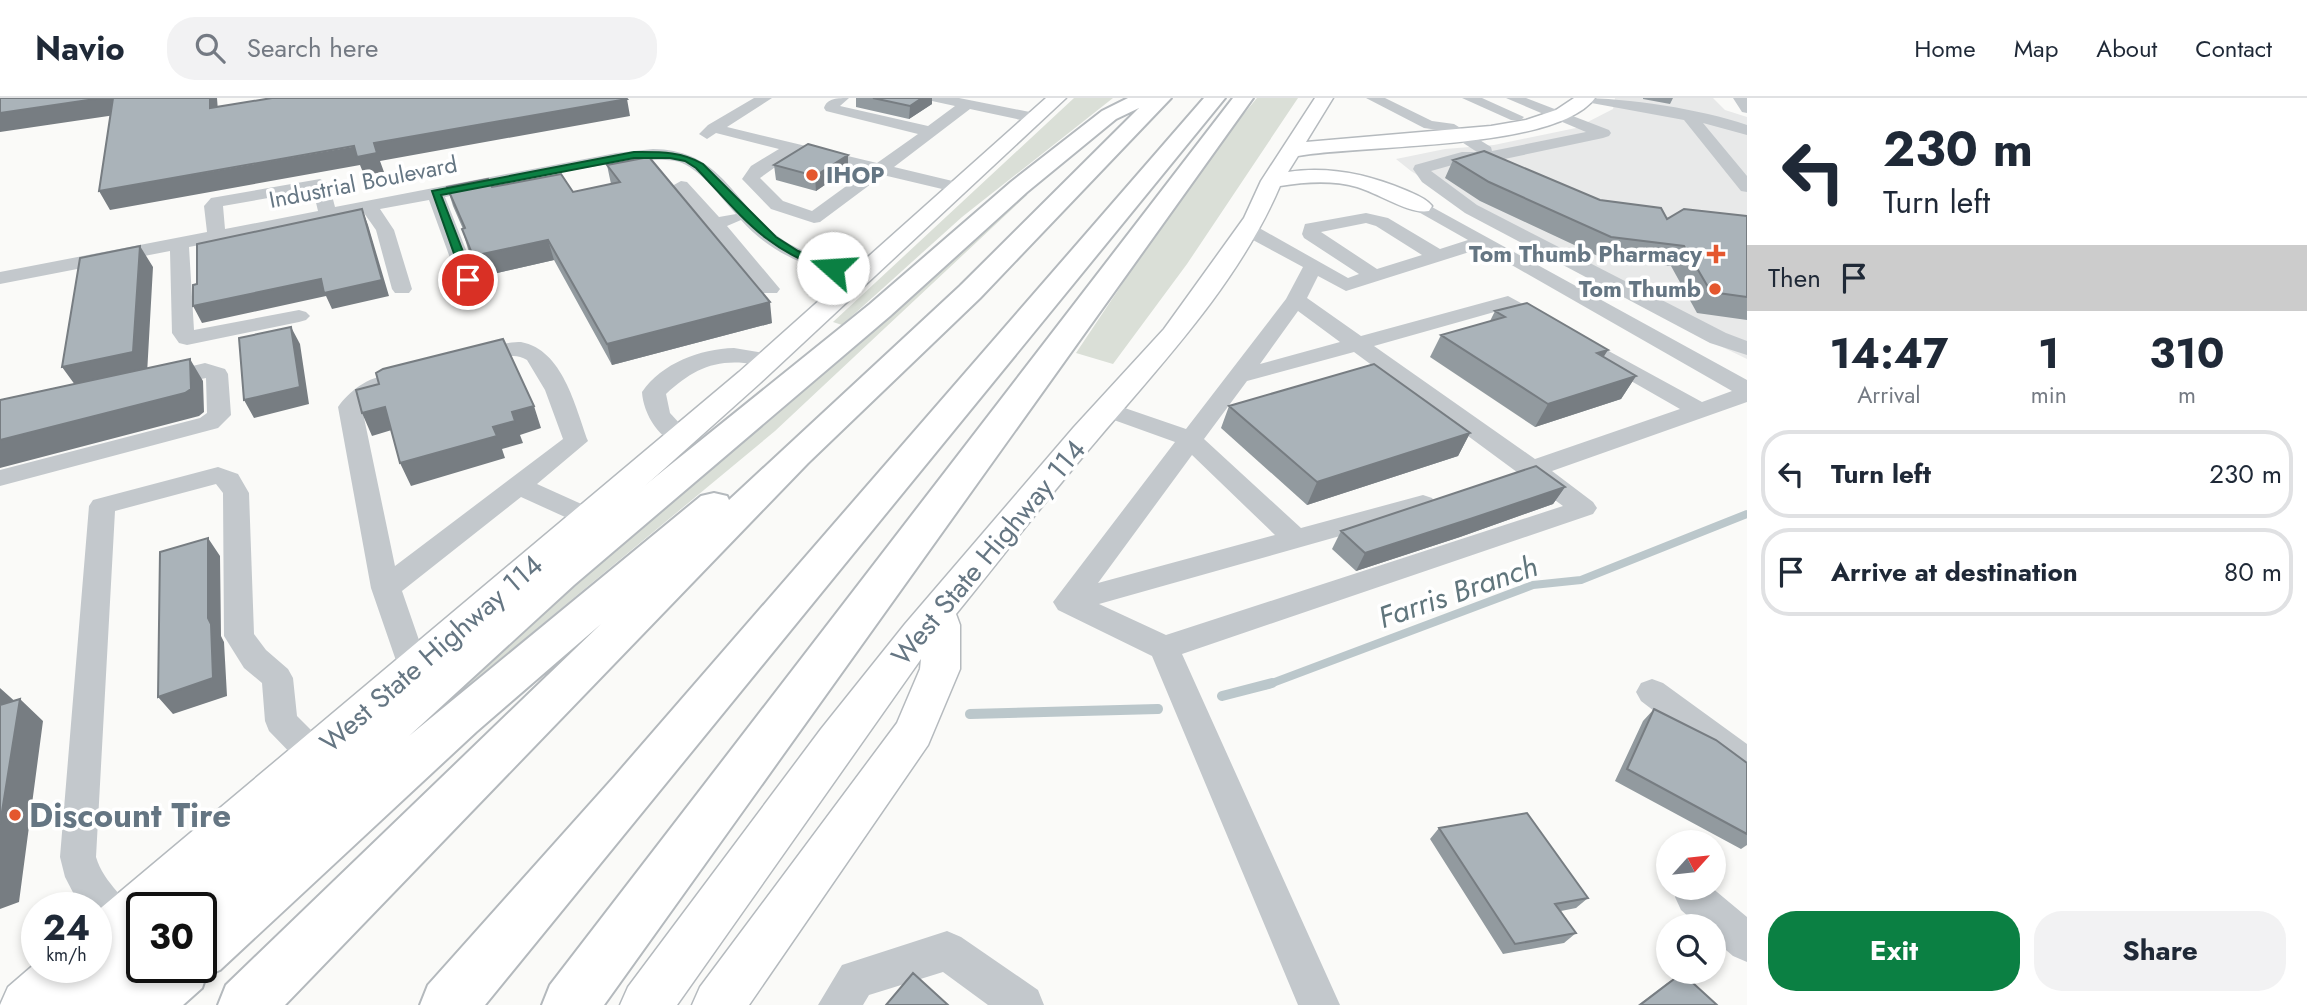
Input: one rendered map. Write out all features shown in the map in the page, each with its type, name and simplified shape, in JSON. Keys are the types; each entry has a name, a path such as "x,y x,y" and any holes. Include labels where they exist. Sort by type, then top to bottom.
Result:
{"highway":[{"path":"200,892 560,575 880,310 1019,187 1109,116 1132,102 1149,98"},
{"path":"246,1005 796,455 971,292 1161,98"},
{"path":"448,1005 631,792 1215,98"},
{"path":"570,1005 1243,98"},
{"path":"217,937 460,719 735,487 796,455"},
{"path":"62,1005 90,990 119,937"},
{"path":"141,1005 166,983"}],"main road":[{"name":"West State Highway 114","path":"119,937 313,754 681,438 891,251 1057,98"},
{"path":"1329,120 1343,137 1361,132 1517,129 1525,112 1578,106 1586,98"},
{"name":"West State Highway 114","path":"646,1005 836,742 937,612 1174,335 1255,219 1272,181 1291,151 1329,120"},
{"path":"1329,120 1406,138"},
{"path":"1291,151 1329,120"},
{"path":"1329,120 1345,153 1359,171 1421,206"},
{"path":"1421,206 1356,161 1356,155 1368,147 1455,130"},
{"path":"1272,181 1307,175 1360,180 1421,206"},
{"path":"718,1005 913,733 940,669 941,625 937,612"},
{"path":"26,1005 51,983"}],"street":[{"path":"677,157 699,142 713,128 765,98"},
{"path":"842,98 832,104 831,108 932,132"},
{"path":"937,98 1035,118"},
{"path":"1373,98 1429,125 1455,130 1502,163"},
{"path":"1469,98 1525,112"},
{"path":"1586,98 1689,116 1747,130"},
{"path":"1740,98 1747,109"},
{"path":"791,148 757,170 751,179 777,205 814,218 968,104"},
{"path":"1559,107 1615,127"},
{"path":"1640,107 1615,127 1502,163 1462,157 1421,169 1428,178 1471,209 1718,338 1747,348"},
{"path":"1689,116 1747,187"},
{"path":"713,128 959,188"},
{"path":"586,146 599,149 607,160"},
{"name":"Industrial Boulevard","path":"0,278 328,214 374,199 435,193 634,155 688,159 699,166 772,240 812,262 864,275"},
{"path":"524,157 534,174"},
{"path":"216,236 213,206 217,202 320,184 328,214"},
{"path":"681,186 770,289"},
{"path":"435,193 468,280"},
{"path":"374,199 402,289"},
{"path":"1421,206 1747,392"},
{"path":"715,223 746,216"},
{"path":"1375,276 1311,234 1312,228 1366,218 1382,222 1438,256"},
{"path":"1247,229 1346,285 1482,242"},
{"path":"179,243 183,333 187,338 299,316"},
{"path":"1068,602 1296,300 1314,265"},
{"path":"1164,648 1502,538 1584,508 1519,473 1355,342 1296,300"},
{"path":"1237,377 1355,342 1508,302 1699,410"},
{"path":"386,587 576,441 544,363 528,350 511,350 450,366"},
{"path":"681,438 657,414 653,401 654,392 678,370 708,356 724,354 769,360"},
{"path":"0,478 209,423 219,415 217,374 205,370 136,386"},
{"path":"412,669 397,629 386,587 350,407 363,392 413,375"},
{"path":"1519,473 1747,392"},
{"path":"1108,410 1190,439 1297,540"},
{"path":"119,937 91,894 82,875 78,857 102,506 218,475 229,480 236,493 239,636 255,659 277,678 281,721 313,754"},
{"path":"519,486 587,518"},
{"path":"1068,602 1454,494"},
{"path":"1068,602 1164,648 1319,1005"},
{"path":"1652,692 1747,763"},
{"path":"1698,900 1747,942"},
{"path":"839,1005 856,979 947,951 1023,1005"}],"shaded area":[{"path":"1074,98 1113,98 962,217 842,325 833,322"},
{"path":"1257,98 1298,98 1187,264 1113,364 1076,353 1161,226 1223,139"},
{"path":"1615,98 1713,98 1725,110 1747,117 1747,359 1685,329 1471,209 1396,159 1445,149 1494,145 1576,128 1613,109"},
{"path":"1022,193 1027,195 775,431 446,704 434,696"}],"building":[{"path":"0,98 102,98 0,113"},
{"path":"113,98 210,98 210,108 272,98 627,99 374,143 377,153 357,157 354,146 99,191"},
{"path":"873,98 922,98 910,106"},
{"path":"808,144 848,155 815,176 774,165"},
{"path":"1484,151 1600,200 1661,208 1667,219 1684,209 1747,216 1747,297 1711,292 1684,246 1611,237 1489,182 1453,160"},
{"path":"649,157 770,302 607,344 548,240 473,256 462,229 465,228 447,187 488,179 492,187 561,174 573,192 620,182 607,165"},
{"path":"362,209 382,280 324,293 321,279 193,306 193,285 197,284 197,244"},
{"path":"140,246 133,352 62,367 80,258"},
{"path":"1527,303 1608,350 1597,353 1636,376 1548,404 1441,335 1505,317 1495,311"},
{"path":"291,327 300,387 244,400 239,338"},
{"path":"503,339 534,406 512,412 515,421 493,427 497,436 400,463 385,407 362,413 356,390 379,384 376,373 383,369"},
{"path":"190,359 191,389 185,393 0,440 0,400"},
{"path":"1374,364 1470,433 1317,482 1229,406"},
{"path":"1536,466 1565,487 1365,553 1341,531"},
{"path":"208,538 208,618 211,624 213,678 158,697 160,552"},
{"path":"20,699 0,824 0,705"},
{"path":"1654,709 1716,740 1747,763 1747,834 1627,769"},
{"path":"1527,813 1588,898 1555,904 1576,933 1515,944 1439,828"},
{"path":"913,973 948,1005 886,1005"},
{"path":"1668,984 1694,984 1717,1005 1640,1005"}],"waterway":[{"name":"Farris Branch","path":"1267,685 1533,585 1581,580 1747,514"},
{"name":"Farris Branch","path":"1222,696 1272,683"},
{"name":"Farris Branch","path":"970,714 1158,709"}],"place":[{"name":"IHOP","path":"812,175"},
{"name":"Tom Thumb Pharmacy","path":"1716,254"},
{"name":"Tom Thumb","path":"1715,289"},
{"name":"Discount Tire","path":"15,815"}],"route":[{"path":"468,280 435,193 634,155 670,155 688,159 699,166 772,240 794,254 833,268"}]}
